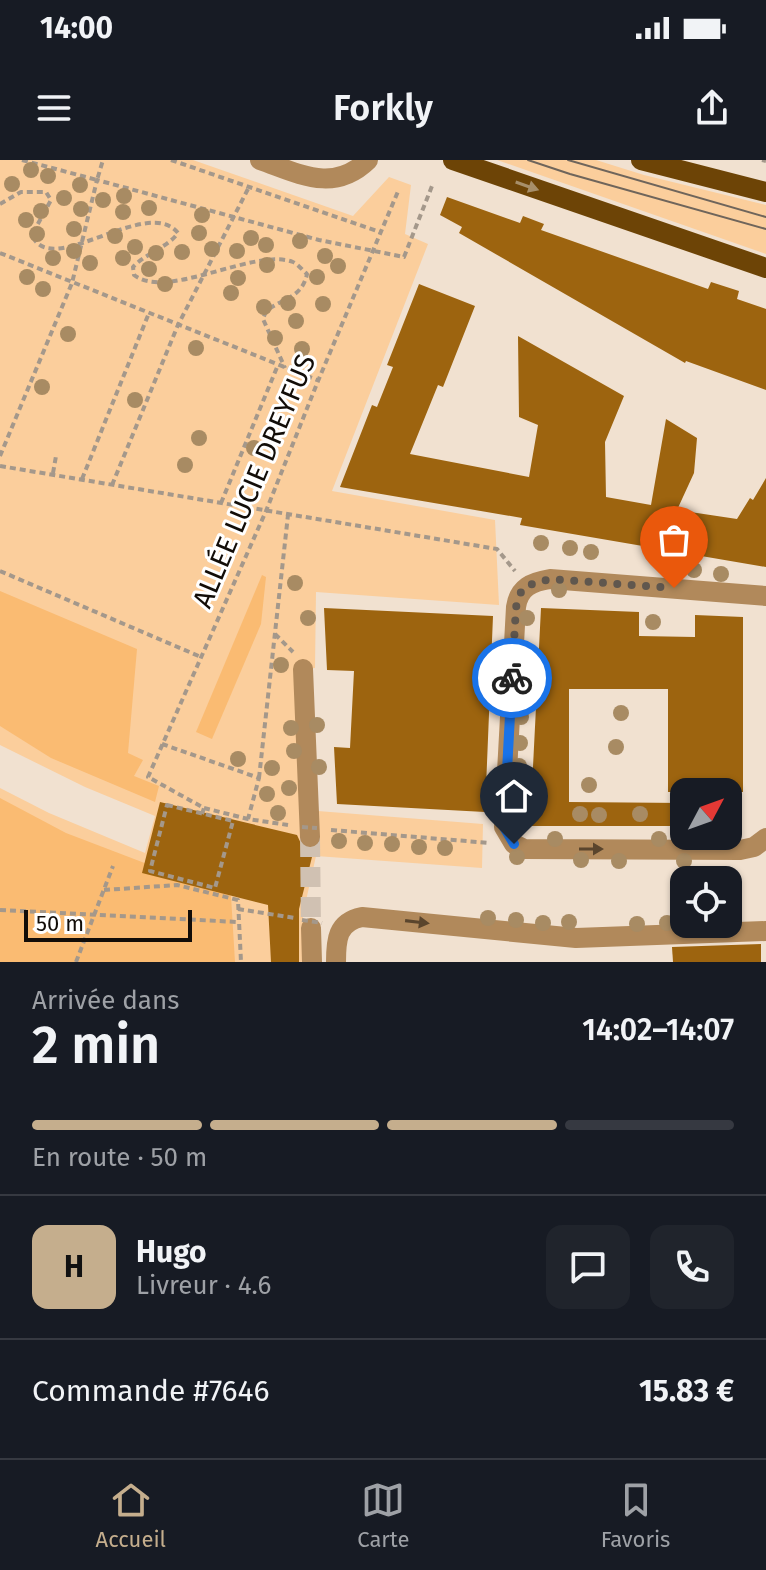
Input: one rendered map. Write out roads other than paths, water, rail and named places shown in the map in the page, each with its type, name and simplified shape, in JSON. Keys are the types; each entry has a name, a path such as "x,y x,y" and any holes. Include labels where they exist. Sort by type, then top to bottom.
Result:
{"main road":[{"path":"453,160 766,268"},
{"path":"641,160 766,192"}],"street":[{"path":"260,160 311,177 327,179 345,176 368,160"},
{"path":"766,596 550,579 526,586 516,607 504,827 514,844 524,849 734,850 754,847 766,838"},
{"path":"303,669 310,831"},
{"path":"336,962 336,940 342,926 351,919 370,917 576,938 766,931"},
{"path":"312,924 312,962"}],"tunnel":[{"path":"310,837 311,928"}],"tram line":[{"path":"528,160 766,229"},
{"path":"568,160 766,217"}]}
